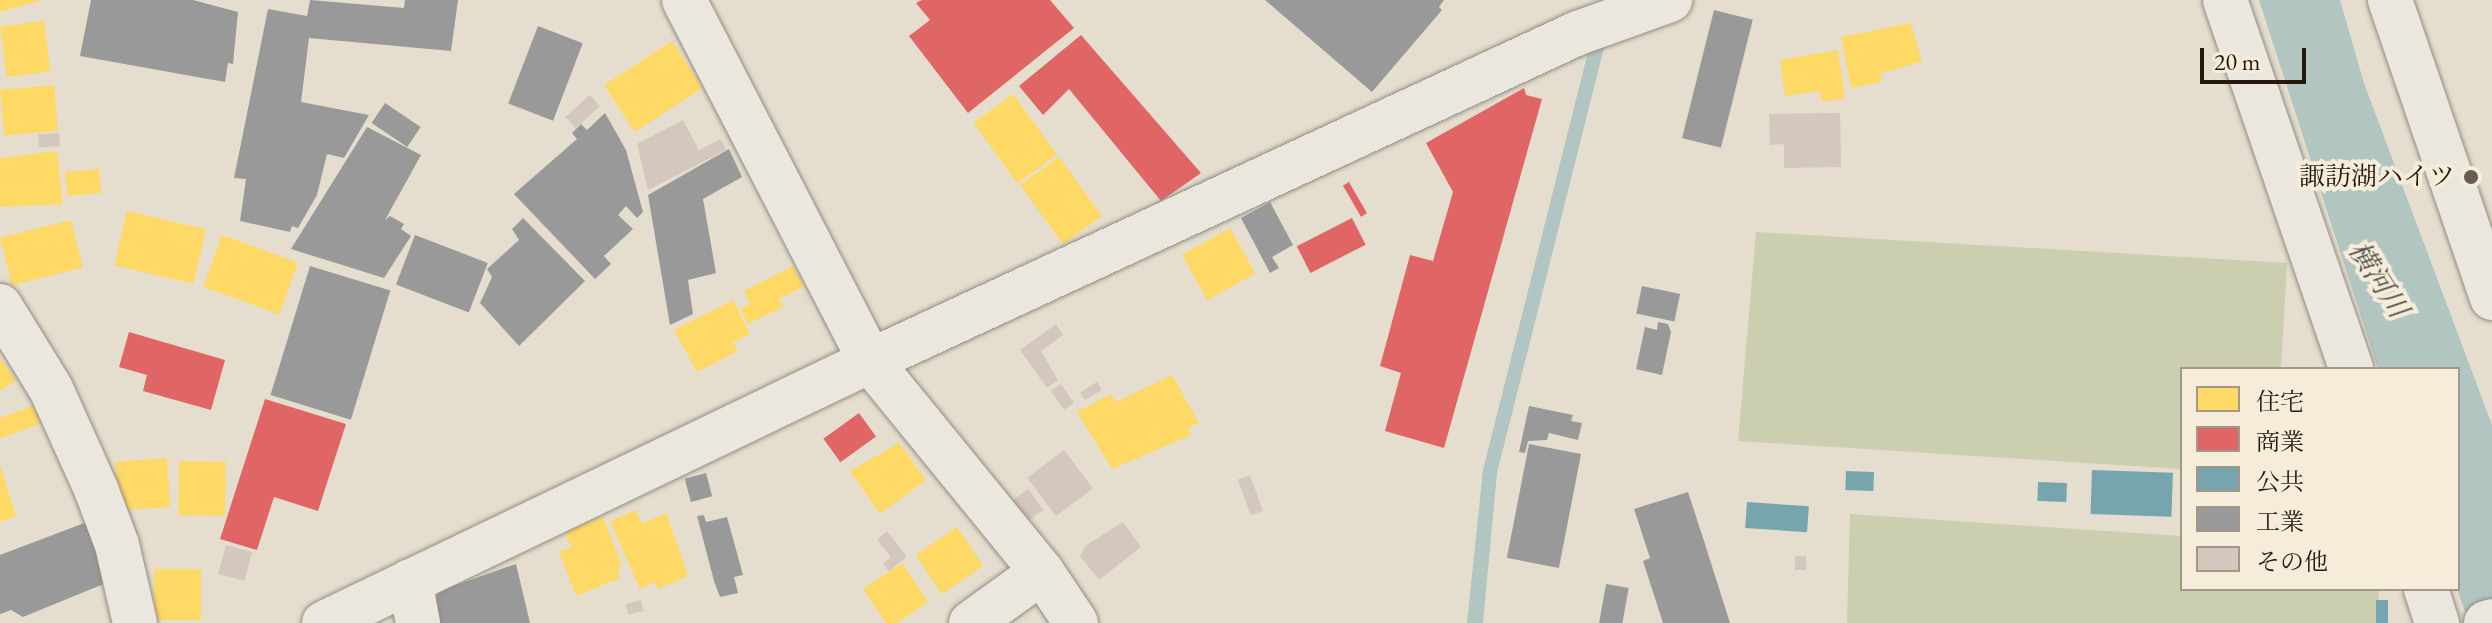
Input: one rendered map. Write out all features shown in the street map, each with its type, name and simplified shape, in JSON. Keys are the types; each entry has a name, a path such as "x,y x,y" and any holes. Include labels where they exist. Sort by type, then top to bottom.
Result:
{"street":[{"path":"684,0 870,361 1042,572 1076,623"},
{"path":"2225,0 2350,367"},
{"path":"2390,0 2488,272"},
{"path":"324,623 414,602 870,361 1622,11"},
{"path":"0,306 51,389 96,489 117,545 135,623"},
{"path":"971,623 1042,572"},
{"path":"2427,591 2437,623"},
{"path":"2486,623 2492,621"}],"green space":[{"path":"1756,232 2287,263 2281,367 2180,367 2180,469 1738,441"},
{"path":"1850,514 2180,536 2180,591 2379,591 2378,623 1847,623"}],"water":[{"path":"1601,0 1616,0 1497,473 1483,623 1467,623 1483,470"},
{"name":"横河川","path":"2259,0 2340,0 2364,83 2492,425 2492,623 2469,623 2458,591 2460,367 2377,367"}],"building: 住宅":[{"path":"0,0 39,0 39,1 0,12"},
{"path":"44,21 50,72 7,77 0,26"},
{"path":"1911,23 1922,61 1880,74 1882,82 1851,88 1841,37"},
{"path":"672,41 702,88 635,132 604,85"},
{"path":"1838,50 1845,98 1822,102 1820,91 1785,96 1780,60"},
{"path":"54,85 58,131 4,136 0,90"},
{"path":"1013,94 1057,155 1017,183 973,123"},
{"path":"57,151 63,204 0,207 0,158"},
{"path":"1059,157 1102,216 1063,244 1020,185"},
{"path":"99,169 101,193 67,196 65,172"},
{"path":"127,211 206,229 193,284 114,266"},
{"path":"71,220 83,268 12,285 0,238"},
{"path":"1230,228 1255,273 1207,300 1182,255"},
{"path":"222,235 298,263 279,314 203,287"},
{"path":"793,266 804,286 779,299 783,307 748,324 740,308 750,304 744,291"},
{"path":"733,300 750,334 733,342 738,351 697,372 674,330"},
{"path":"0,358 16,380 0,391"},
{"path":"1172,375 1199,423 1188,428 1191,435 1112,469 1077,412 1111,394 1116,402"},
{"path":"35,405 41,423 0,439 0,418"},
{"path":"899,443 926,480 880,514 850,471"},
{"path":"167,458 170,507 119,511 115,462"},
{"path":"179,461 226,462 225,516 178,515"},
{"path":"0,465 16,516 0,522"},
{"path":"636,510 642,524 666,513 688,576 658,589 655,582 640,589 610,521"},
{"path":"603,517 622,566 617,568 620,578 576,596 559,552 571,547 565,531"},
{"path":"957,527 983,566 942,594 916,555"},
{"path":"902,563 928,602 897,623 886,623 863,589"},
{"path":"154,569 201,569 201,620 154,620"}],"building: 商業":[{"path":"922,0 1050,0 1074,28 968,113 909,36 930,20 916,3"},
{"path":"1081,35 1201,173 1161,201 1069,89 1043,115 1019,86"},
{"path":"1524,88 1526,95 1542,99 1444,448 1385,431 1401,373 1380,366 1410,255 1433,261 1453,192 1426,143"},
{"path":"1349,182 1367,213 1361,217 1343,186"},
{"path":"1352,218 1366,245 1310,273 1297,246"},
{"path":"129,332 225,360 211,410 143,391 147,375 119,367"},
{"path":"265,399 346,424 318,511 274,497 257,550 220,539"},
{"path":"859,413 876,436 840,462 823,439"}],"building: 公共":[{"path":"2092,470 2173,473 2171,517 2090,514"},
{"path":"1846,471 1874,472 1873,491 1845,490"},
{"path":"2038,482 2067,483 2066,502 2037,501"},
{"path":"1747,502 1809,506 1807,532 1745,528"},
{"path":"2376,600 2388,600 2388,623 2376,623"}],"building: 工業":[{"path":"91,0 193,0 238,12 233,64 228,63 225,82 80,56"},
{"path":"310,0 404,8 405,0 458,0 451,51 309,38 301,102 369,115 344,158 327,154 317,195 298,228 292,226 290,232 240,221 246,179 234,178 268,9 307,16"},
{"path":"1265,0 1444,0 1439,7 1442,10 1372,92"},
{"path":"1714,10 1753,20 1721,148 1682,138"},
{"path":"538,26 583,43 553,121 508,103"},
{"path":"385,103 421,127 407,147 372,123"},
{"path":"605,113 626,150 643,212 637,218 626,206 618,215 633,229 604,256 611,264 595,279 514,194 577,139 572,133 581,124 587,130"},
{"path":"367,127 421,155 385,220 390,216 404,224 401,229 411,236 384,278 291,249"},
{"path":"729,149 742,177 703,199 716,273 688,280 693,314 670,325 648,195"},
{"path":"1270,202 1293,245 1272,257 1279,268 1270,273 1241,218"},
{"path":"523,218 585,281 519,346 480,303 492,277 487,269 519,240 512,229"},
{"path":"415,235 488,263 469,312 396,284"},
{"path":"310,266 390,291 351,420 271,395"},
{"path":"1642,286 1680,294 1674,321 1636,313"},
{"path":"1658,322 1668,324 1671,332 1662,375 1636,369 1645,327 1657,330"},
{"path":"1529,406 1573,415 1571,421 1582,423 1578,440 1549,433 1547,440 1528,441 1525,453 1519,452"},
{"path":"1529,444 1581,454 1559,568 1507,558"},
{"path":"706,473 712,496 691,502 685,479"},
{"path":"1688,492 1730,623 1663,623 1643,561 1650,558 1634,509"},
{"path":"704,515 706,522 727,517 743,575 734,577 738,593 720,597 697,516"},
{"path":"87,522 111,581 23,617 11,610 0,614 0,555"},
{"path":"516,564 530,623 426,623 439,591"},
{"path":"1606,584 1629,588 1622,623 1599,623"}],"building: その他":[{"path":"590,95 600,106 576,128 565,117"},
{"path":"1840,113 1841,167 1784,168 1784,144 1770,145 1769,114"},
{"path":"683,120 699,150 721,139 726,150 648,190 637,144"},
{"path":"59,133 60,146 39,147 38,134"},
{"path":"1056,324 1063,335 1041,351 1058,380 1047,388 1020,350"},
{"path":"1097,382 1102,390 1085,400 1080,393"},
{"path":"1061,384 1074,403 1064,410 1051,391"},
{"path":"1064,450 1093,488 1056,516 1027,478"},
{"path":"1250,475 1263,511 1251,515 1238,479"},
{"path":"1028,489 1043,510 1021,526 1006,505"},
{"path":"1123,522 1141,547 1099,580 1080,556 1085,546"},
{"path":"887,531 907,557 889,571 883,564 891,557 877,540"},
{"path":"226,545 252,552 244,581 218,574"},
{"path":"1795,556 1806,556 1806,570 1795,570"},
{"path":"641,600 644,611 628,615 626,604"}],"place":[{"name":"諏訪湖ハイツ","path":"2471,177"}]}
